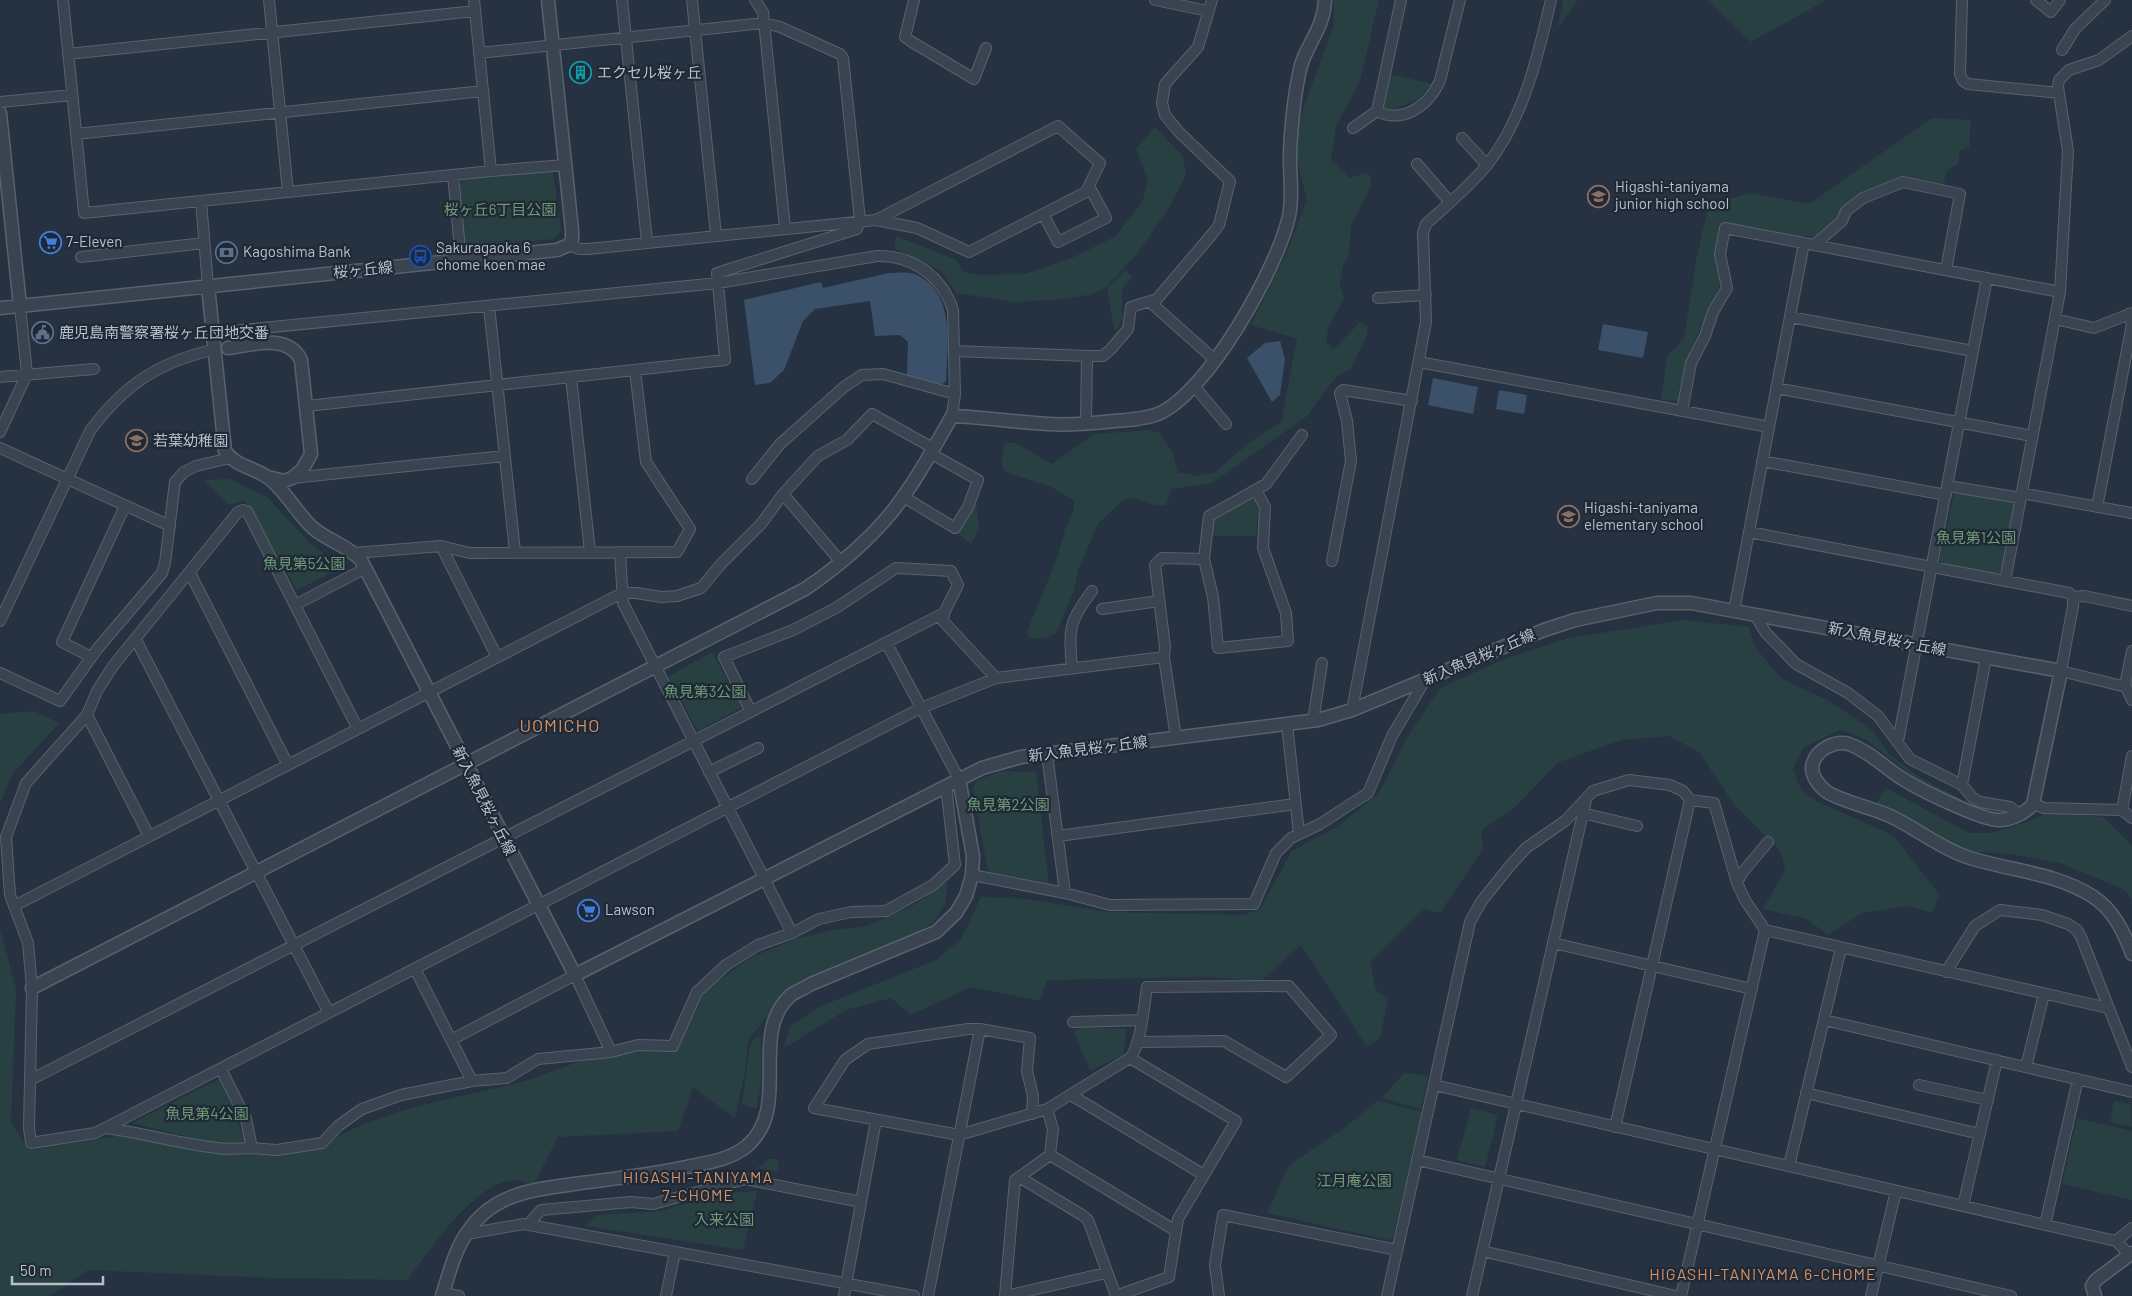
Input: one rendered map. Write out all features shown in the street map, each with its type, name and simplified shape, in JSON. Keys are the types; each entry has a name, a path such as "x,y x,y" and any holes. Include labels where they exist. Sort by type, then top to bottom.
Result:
{"street":[{"path":"63,0 84,213 565,165"},
{"path":"269,0 288,192"},
{"path":"474,0 490,172"},
{"path":"548,0 572,230 572,240 569,245 579,249 860,220 876,220 917,228 969,252 1086,192 1100,163 1058,126 876,220"},
{"path":"622,0 647,242"},
{"path":"692,0 716,235"},
{"path":"755,0 763,12 785,228"},
{"path":"914,0 905,37 912,42 974,79 986,48"},
{"path":"1155,0 1208,11"},
{"path":"954,350 1103,356 1128,329 1131,307 1156,299 1219,225 1230,181 1179,132 1165,115 1162,103 1165,84 1198,47 1212,0"},
{"path":"952,416 1036,424 1086,423 1142,418 1159,414 1178,402 1194,386 1214,360 1252,302 1282,242 1289,216 1292,188 1290,159 1299,72 1321,26 1324,14 1324,0"},
{"path":"1353,128 1377,111 1401,0"},
{"path":"1377,111 1390,117 1405,114 1424,103 1439,82 1460,0"},
{"path":"1352,710 1426,322 1422,233 1426,224 1487,165 1519,110 1551,0"},
{"path":"1964,0 1960,74 1963,81 1968,84 2059,93"},
{"path":"2036,0 2051,12 2060,0"},
{"path":"2062,50 2075,29 2105,0"},
{"path":"68,54 475,11"},
{"path":"307,406 725,360 717,273 857,229 860,220 843,58 840,54 780,27 764,23 479,53"},
{"path":"2004,581 2060,292 2068,151 2059,93 2059,80 2069,70 2106,56 2132,36"},
{"path":"76,134 483,91"},
{"path":"0,102 72,94"},
{"path":"0,113 26,374 0,432"},
{"path":"1462,138 1487,165"},
{"path":"1417,164 1450,202"},
{"path":"453,175 461,260"},
{"path":"1734,611 1790,317 1809,244 1842,221 1846,211 1863,198 1903,182 1960,194 1946,270"},
{"path":"1043,214 1058,242 1106,218 1089,186"},
{"path":"0,673 60,701 91,657 162,573 166,563 172,489 178,478 196,466 230,458 224,448 200,201"},
{"path":"1682,411 1691,363 1705,336 1713,312 1727,288 1720,254 1725,228 2060,292"},
{"path":"81,257 204,243"},
{"name":"桜ヶ丘線","path":"0,308 557,250 569,245"},
{"path":"32,988 778,605 811,585 870,536 902,496 952,416 955,394 952,310 949,299 940,285 928,273 905,259 893,256 877,256 718,282 212,333"},
{"path":"1898,741 1933,568 1987,278"},
{"path":"1378,298 1426,295"},
{"path":"1150,302 1214,360"},
{"path":"489,306 515,552"},
{"path":"2055,319 2094,328 2130,314 2132,324 2097,507"},
{"path":"1790,317 1973,351"},
{"path":"228,348 271,342 289,346 301,360 311,454 302,470 292,478"},
{"path":"0,621 90,431 114,400 129,386 173,361 213,350"},
{"path":"1086,423 1087,356"},
{"path":"1419,362 1769,428"},
{"path":"0,378 26,374 94,369"},
{"path":"354,553 441,546 469,553 677,552 690,529 646,462 635,370"},
{"path":"752,479 786,438 814,416 844,387 862,375 883,374 955,394"},
{"path":"571,377 590,552"},
{"path":"1194,386 1226,424"},
{"path":"1776,388 2032,436"},
{"path":"1332,561 1351,461 1347,421 1340,393 1344,390 1356,390 1412,401"},
{"path":"14,906 622,593 670,596 689,593 701,588 721,564 761,524 783,494 818,456 847,440 872,414 978,480 968,507 955,528 902,496"},
{"path":"1256,490 1265,507 1263,548 1286,613 1288,641 1218,648 1213,597 1204,559 1208,521 1211,513 1266,484 1302,435"},
{"path":"0,448 170,526"},
{"path":"268,477 284,481 292,478 504,456"},
{"name":"新入魚見桜ヶ丘線","path":"230,458 268,477 314,529 354,553 366,568 574,975"},
{"path":"1762,461 1947,490 2021,496 2132,513"},
{"path":"783,494 841,562"},
{"path":"91,657 62,642 125,506"},
{"path":"358,729 247,511 238,512 102,682 87,715 26,783 6,837 10,895 28,943 32,988 31,1143 95,1133 921,708 996,678 1164,657"},
{"path":"1749,532 2069,593 2073,597 2084,596 2132,606"},
{"path":"441,546 497,657"},
{"path":"620,552 623,603 792,933"},
{"path":"1176,738 1164,657 1165,647 1155,565 1162,558 1204,559"},
{"path":"295,605 366,568"},
{"path":"751,712 724,657 793,630 836,608 896,568 951,571 958,585 944,613 943,621 996,678"},
{"path":"190,573 288,765"},
{"path":"1072,668 1069,634 1074,615 1092,591"},
{"path":"2073,597 2061,672 2033,804 2019,814 2000,820 1984,818 1907,782 1868,754 1842,743 1826,747 1817,755 1812,764 1814,776 1819,785 1829,793 1891,816 1963,856 2067,882 2094,897 2108,909 2118,924 2132,954"},
{"path":"1102,609 1159,601"},
{"name":"新入魚見桜ヶ丘線","path":"946,786 972,772 997,763 1047,754 1313,721 1352,710 1574,620 1657,603 1691,603 2061,672"},
{"path":"30,1080 944,613"},
{"path":"1755,615 1766,633 1796,664 1859,701 1878,716 1910,759 1962,785 1972,797 1980,802 2010,807 2019,814"},
{"path":"136,640 328,1013"},
{"path":"459,1296 442,1294 460,1245 466,1234 482,1215 497,1204 514,1196 538,1189 710,1162 745,1148 759,1132 769,1107 771,1036 774,1020 792,995 811,984 936,932 956,913 966,896 972,876 973,856 959,779 886,642"},
{"path":"2132,651 2126,687 2132,700"},
{"path":"1962,785 1986,658"},
{"path":"1313,721 1322,663"},
{"path":"2061,672 2126,687"},
{"path":"972,876 1065,893 1110,905 1254,904 1276,853 1299,834 1320,824 1368,794 1392,736 1425,680"},
{"path":"87,715 149,836"},
{"path":"1287,724 1299,834"},
{"path":"709,772 758,748"},
{"path":"1047,754 1065,893"},
{"path":"2122,810 2132,756"},
{"path":"1387,1296 1470,922 1476,909 1526,848 1565,821 1586,798 1599,788 1629,780 1670,785 1683,791 1690,800 1714,803 1737,882 1746,900 1766,930 2108,1008"},
{"path":"105,1128 139,1132 186,1144 219,1149 252,1148 277,1150 322,1143 338,1126 362,1109 401,1095 472,1082 507,1078 538,1059 611,1052 638,1045 673,1046 697,992 726,965 758,945 792,933 819,919 851,912 886,911 933,886 954,865 946,786 574,975 451,1040"},
{"path":"1472,1296 1586,798"},
{"path":"1615,1126 1690,800"},
{"path":"1058,836 1295,804"},
{"path":"2033,804 2044,808 2122,810 2132,818"},
{"path":"1582,813 1637,826"},
{"path":"1737,882 1742,873 1768,842"},
{"path":"1946,972 1975,926 2000,910 2042,915 2068,924 2077,930 2132,1067"},
{"path":"1681,1296 1766,930"},
{"path":"1553,943 1752,989"},
{"path":"1789,1166 1841,948"},
{"path":"415,969 472,1082"},
{"path":"574,975 611,1052"},
{"path":"1032,1114 1033,1096 1027,1070 1030,1038 980,1029 868,1044 845,1060 814,1108 959,1136 1032,1114 1047,1109 1130,1058 1135,1053 1137,1042 1141,1020 1147,987 1289,986 1331,1036 1286,1077 1224,1041 1137,1042"},
{"path":"2026,1067 2044,994"},
{"path":"1073,1022 1141,1020"},
{"path":"1824,1020 2132,1092"},
{"path":"928,1296 980,1029"},
{"path":"1019,1177 1088,1220 1116,1296 1169,1277 1178,1219 1236,1121 1130,1058"},
{"path":"1963,1206 1997,1060"},
{"path":"221,1069 246,1119 252,1148"},
{"path":"2044,1224 2078,1079"},
{"path":"1434,1085 2116,1241 2131,1254 2096,1280 2092,1286 2096,1296"},
{"path":"1918,1085 1988,1100"},
{"path":"1806,1093 1980,1134"},
{"path":"1071,1095 1204,1176"},
{"path":"1047,1109 1053,1129 1050,1155 1014,1180 1006,1296 1106,1273"},
{"path":"844,1296 876,1120"},
{"path":"1050,1155 1176,1232"},
{"path":"1417,1160 2011,1296"},
{"path":"528,1225 541,1210 631,1202 653,1204 745,1179 861,1202"},
{"path":"1871,1296 1896,1191"},
{"path":"1219,1296 1215,1265 1224,1215 1397,1250"},
{"path":"466,1234 528,1225 914,1296"},
{"path":"2116,1241 2132,1228"},
{"path":"666,1296 675,1252"},
{"path":"1482,1252 1676,1296"}],"green space":[{"path":"1334,0 1379,0 1360,81 1336,126 1331,160 1350,178 1364,173 1370,175 1371,185 1351,226 1349,256 1343,266 1340,285 1344,299 1328,328 1326,341 1333,350 1360,322 1368,327 1366,338 1350,369 1335,378 1306,417 1212,483 1172,489 1166,505 1157,506 1133,498 1122,501 1098,524 1078,570 1074,590 1056,633 1046,638 1029,638 1027,633 1057,558 1065,529 1074,510 1074,500 1051,487 1005,472 1001,464 1005,443 1015,443 1052,464 1094,434 1150,430 1160,433 1173,453 1178,473 1192,474 1193,476 1214,473 1250,442 1281,422 1297,339 1251,325 1286,255 1307,199 1295,153 1298,123 1333,27"},
{"path":"1563,0 1578,0 1558,28"},
{"path":"1707,0 1826,0 1751,42"},
{"path":"1390,74 1432,84 1417,100 1388,111 1382,106"},
{"path":"1932,118 1971,120 1969,147 1960,151 1958,164 1947,170 1943,185 1904,178 1839,217 1820,236 1797,236 1723,223 1715,250 1720,285 1690,351 1680,401 1661,400 1667,356 1684,339 1697,255 1709,204 1751,193 1809,204"},
{"path":"1155,127 1183,156 1186,175 1170,206 1137,254 1104,289 1088,295 1063,299 1014,302 956,293 942,272 894,248 896,236 956,260 964,272 981,275 1025,274 1074,257 1116,236 1142,202 1148,181 1136,148"},
{"name":"桜ヶ丘6丁目公園","path":"553,171 561,231 553,239 470,248 464,243 458,187 463,180"},
{"path":"1125,270 1133,277 1122,289 1122,319 1118,328 1114,330 1107,288"},
{"name":"魚見第5公園","path":"229,479 267,497 309,542 341,568 297,590 245,501 228,505 204,480"},
{"name":"魚見第1公園","path":"1960,491 2009,500 2014,505 2002,572 1995,574 1941,565 1939,561 1954,493"},
{"path":"1250,499 1255,500 1258,509 1256,536 1212,536 1212,521 1215,518"},
{"path":"976,501 979,529 971,544 957,533"},
{"path":"1683,620 1749,627 1755,647 1781,678 1829,701 1859,721 1873,731 1890,755 1918,776 1963,800 1955,804 1914,777 1865,739 1840,730 1803,748 1793,769 1801,790 1816,801 1893,835 1939,894 1933,913 1906,906 1862,913 1828,935 1807,919 1763,909 1785,870 1781,852 1733,803 1699,752 1669,736 1622,740 1559,762 1515,807 1481,831 1483,849 1440,913 1424,909 1370,963 1376,990 1388,999 1380,1038 1367,1047 1301,945 1260,982 1213,977 1047,980 1040,1001 971,987 911,1015 891,998 846,1010 784,1048 790,1026 821,1006 936,960 961,939 981,897 1027,899 1107,912 1244,915 1260,909 1292,851 1337,827 1379,793 1406,739 1440,688 1507,658 1569,638"},
{"name":"魚見第3公園","path":"712,652 742,707 698,731 668,677"},
{"path":"34,711 59,723 11,776 0,804 0,714"},
{"name":"魚見第2公園","path":"998,772 1036,772 1049,885 988,872 973,788 976,781"},
{"path":"1886,788 1969,833 1992,833 2036,819 2045,812 2103,817 2132,846 2132,900 2125,890 2060,863 2009,854 1962,851 1877,803"},
{"path":"947,882 946,902 934,922 902,943 848,961 791,986 748,1040 745,1072 735,1118 693,1087 678,1131 558,1137 533,1186 519,1180 504,1182 488,1190 472,1202 456,1218 407,1280 275,1278 88,1270 50,1296 0,1296 0,928 16,989 11,1123 29,1150 131,1134 214,1154 277,1154 334,1135 335,1138 357,1127 404,1110 525,1081 572,1064 602,1056 626,1052 673,1049 705,991 750,958 795,939 833,930 866,926 912,906"},
{"path":"1086,1027 1126,1029 1124,1054 1090,1071 1074,1031"},
{"path":"761,1036 761,1083 756,1109 742,1104 750,1047 754,1039"},
{"path":"1404,1073 1428,1076 1421,1109 1382,1098"},
{"name":"魚見第4公園","path":"221,1078 247,1145 204,1141 132,1123"},
{"name":"江月庵公園","path":"1377,1101 1422,1112 1393,1237 1388,1240 1267,1213 1289,1165 1347,1126"},
{"path":"2114,1101 2131,1104 2132,1127 2110,1122"},
{"path":"1471,1108 1498,1115 1485,1167 1457,1160"},
{"path":"2077,1118 2132,1131 2132,1200 2062,1184"},
{"path":"769,1159 777,1159 779,1168 776,1172 757,1168"},
{"name":"入来公園","path":"757,1191 743,1250 584,1226 596,1215 661,1211 722,1193"}],"water":[{"path":"889,273 917,275 929,284 938,295 944,308 948,337 946,381 941,385 907,375 908,342 900,335 875,336 870,301 815,309 803,321 784,370 770,383 755,385 744,300 821,282 823,288"},
{"path":"1603,324 1648,332 1643,358 1598,350"},
{"path":"1280,341 1285,359 1280,395 1272,402 1247,358 1265,343"},
{"path":"1433,378 1478,387 1473,414 1428,405"},
{"path":"1499,390 1527,395 1524,414 1496,409"}],"place":[{"name":"エクセル桜ヶ丘","path":"581,73"},
{"name":"Higashi-taniyama junior high school","path":"1599,196"},
{"name":"7-Eleven","path":"50,242"},
{"name":"Kagoshima Bank","path":"227,252"},
{"name":"Sakuragaoka 6 chome koen mae","path":"420,257"},
{"name":"鹿児島南警察署桜ヶ丘団地交番","path":"43,333"},
{"name":"若葉幼稚園","path":"137,441"},
{"name":"Higashi-taniyama elementary school","path":"1568,517"},
{"name":"Lawson","path":"589,910"}],"district":[{"name":"UOMICHO","path":"560,726"},
{"name":"HIGASHI-TANIYAMA 7-CHOME","path":"698,1186"},
{"name":"HIGASHI-TANIYAMA 6-CHOME","path":"1763,1274"}]}
